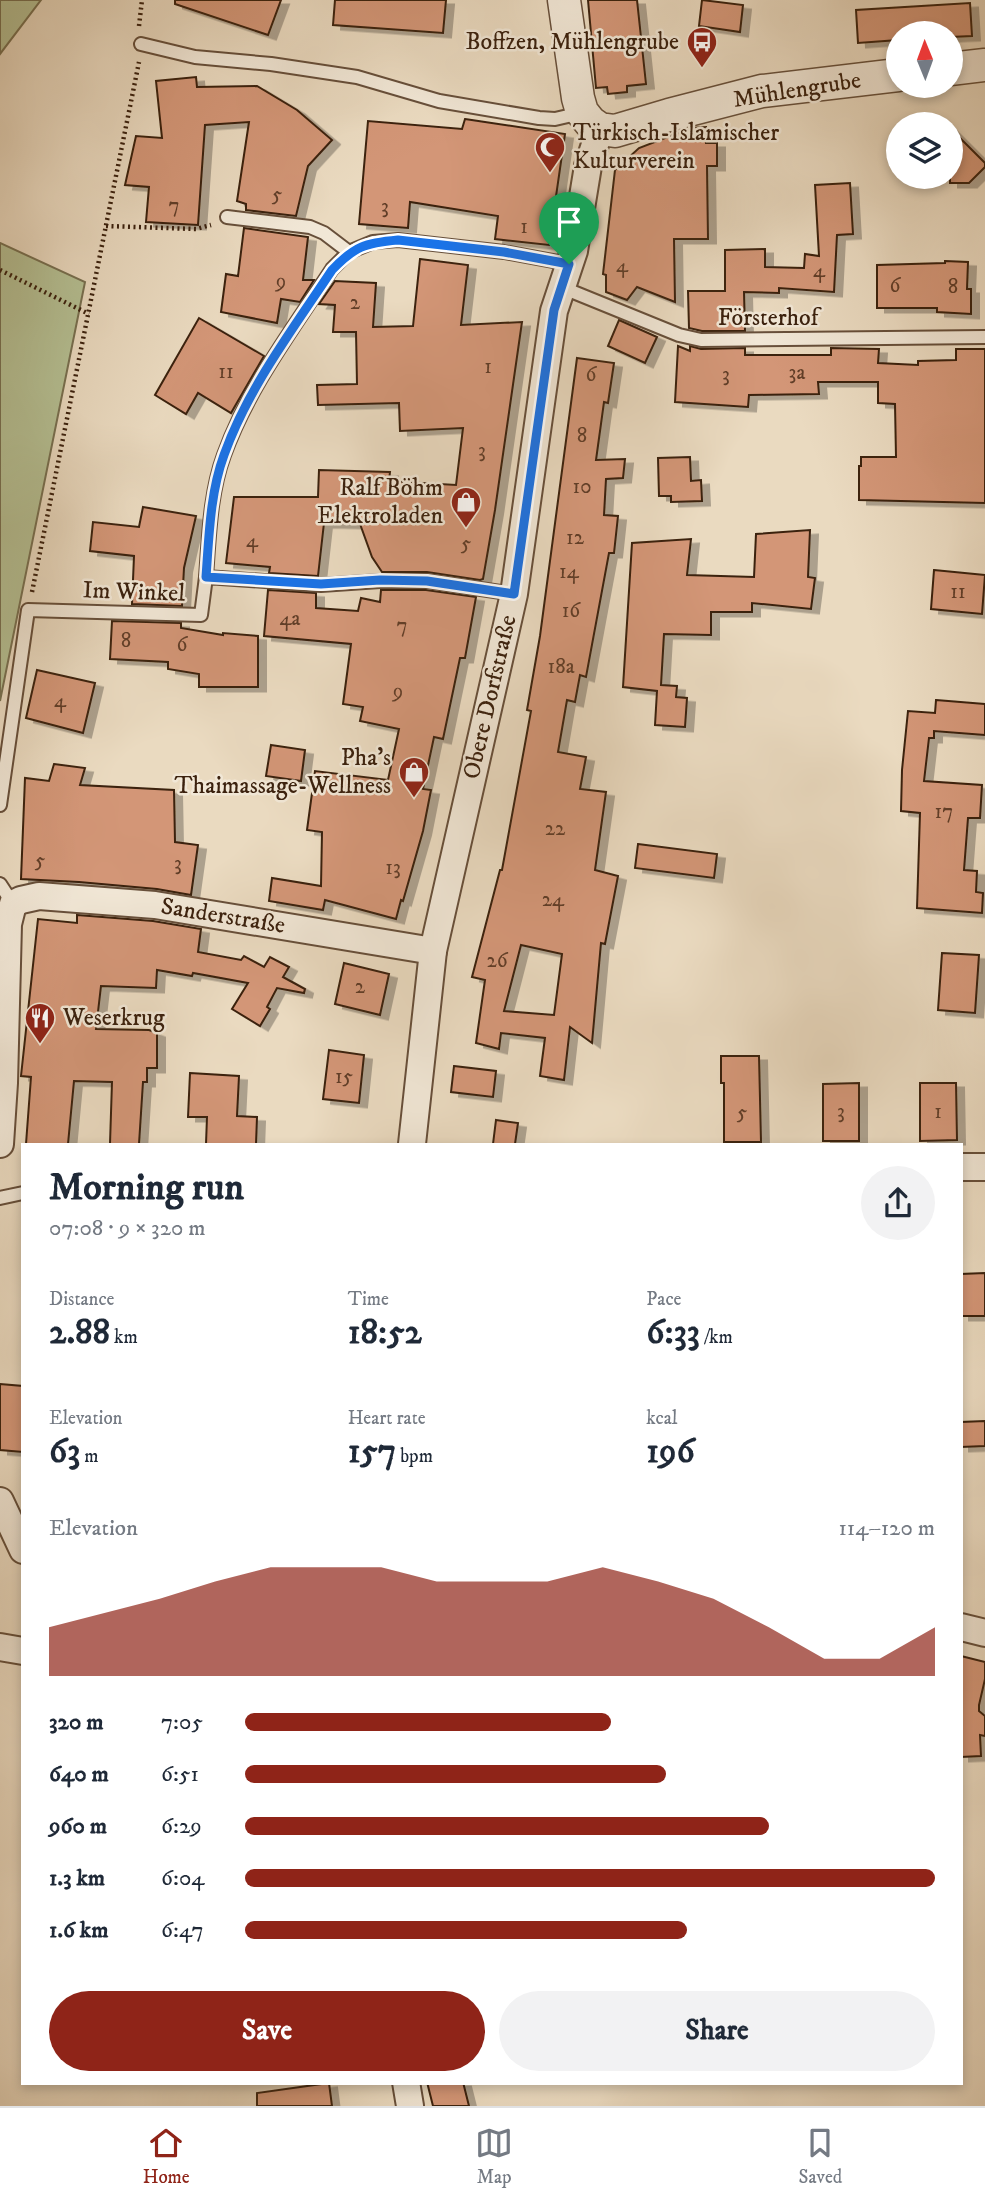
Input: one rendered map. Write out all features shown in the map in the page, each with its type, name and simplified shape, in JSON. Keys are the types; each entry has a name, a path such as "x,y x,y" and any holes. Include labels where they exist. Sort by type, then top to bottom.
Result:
{"street":[{"path":"564,0 573,66 591,121"},
{"path":"963,68 985,65"},
{"name":"Mühlengrube","path":"591,121 615,131 762,91 886,76"},
{"name":"Obere Dorfstraße","path":"412,1143 433,951 514,594 554,310 574,251 588,166 591,121"},
{"path":"0,1144 4,1083 7,894"},
{"name":"Sanderstraße","path":"7,894 21,900 39,896 155,905 433,951"},
{"path":"963,1167 985,1167"},
{"path":"0,1501 21,1546"},
{"path":"963,1628 985,1633"},
{"path":"0,1647 21,1651"},
{"path":"407,2085 410,2106"}],"lane":[{"path":"141,44 195,57 271,64 357,77 439,101 539,118 591,121"},
{"path":"227,217 310,228 324,233 349,252 373,242 398,240 504,252 565,275"},
{"name":"Im Winkel","path":"28,610 201,615 213,502 223,457 245,405 332,270 349,252"},
{"name":"Försterhof","path":"565,275 678,335 701,340 985,337"},
{"name":"Im Winkel","path":"206,577 321,584 380,580 427,581 514,594"},
{"path":"0,805 28,610"},
{"path":"0,1198 21,1193"}],"path":[{"path":"28,610 141,44 139,24 142,0"},
{"path":"106,226 196,229 214,225 227,217"},
{"path":"0,270 89,314"}],"green space":[{"path":"0,0 41,0 0,54"},
{"path":"0,243 85,282 0,701"}],"building":[{"path":"175,0 281,0 268,35 175,4"},
{"path":"335,0 446,0 443,33 333,25"},
{"path":"588,0 637,0 646,84 627,86 627,92 608,94 607,87 596,88"},
{"path":"702,0 743,5 740,32 699,26"},
{"path":"970,3 972,36 963,36 963,21 886,21 886,41 858,43 856,10"},
{"path":"196,77 197,87 257,86 297,110 332,140 308,166 296,216 246,210 246,204 237,201 249,122 205,125 198,225 146,222 149,187 125,185 136,136 162,138 156,81"},
{"path":"465,119 565,134 549,245 495,239 498,216 410,202 408,228 359,224 368,121 462,129"},
{"path":"706,127 706,143 717,143 717,166 707,166 708,239 674,239 675,302 637,287 627,300 606,292 606,275 603,274 615,170 639,148 691,128"},
{"path":"963,141 985,163 985,167 969,183 963,183"},
{"path":"850,183 853,234 837,235 834,292 779,288 779,293 744,292 745,331 702,331 689,328 688,291 725,291 725,250 765,249 765,267 804,268 805,254 819,256 815,185"},
{"path":"244,228 308,237 303,280 314,280 300,302 281,299 277,323 221,312 226,274 238,276"},
{"path":"420,259 468,265 461,325 522,322 483,579 427,572 382,572 372,557 360,524 324,523 318,576 269,573 270,567 226,563 234,497 318,497 319,470 390,472 389,481 456,485 463,428 400,431 399,403 318,405 317,385 357,384 356,332 333,332 335,305 319,304 335,281 376,283 373,327 413,326"},
{"path":"968,262 967,289 971,289 971,314 937,312 937,308 877,308 877,265"},
{"path":"199,318 264,356 231,413 198,393 186,414 155,395"},
{"path":"619,320 657,337 645,363 608,346"},
{"path":"678,346 690,351 690,346 701,349 745,348 745,355 831,355 831,348 879,349 878,363 918,365 918,361 956,360 956,349 985,349 985,503 859,500 861,457 896,457 895,404 878,403 878,382 818,382 819,394 749,395 748,407 675,402"},
{"path":"577,358 614,363 608,403 604,402 596,460 625,459 623,478 606,479 604,515 618,516 614,553 609,553 586,677 580,675 575,702 567,700 558,752 586,757 580,789 606,792 595,870 618,876 605,944 601,943 592,1043 570,1027 564,1080 540,1076 545,1038 501,1033 499,1049 476,1043 485,980 472,977 502,870 531,711 527,710 540,636","holes":["521,945 562,954 554,1015 504,1011"]},
{"path":"690,457 691,481 701,480 702,501 671,502 671,496 659,496 658,458"},
{"path":"143,507 196,516 184,568 182,606 132,604 134,556 90,551 93,522 139,527"},
{"path":"810,530 808,577 815,578 811,609 752,603 752,612 711,612 711,635 664,634 661,685 677,686 676,697 687,698 685,727 655,725 657,691 623,687 632,543 691,539 687,575 754,577 756,534"},
{"path":"934,570 985,575 982,614 931,609"},
{"path":"268,590 316,593 316,608 358,611 361,598 380,602 381,590 426,590 476,597 465,658 460,658 443,739 434,737 423,789 431,790 423,831 396,919 325,900 323,910 269,901 272,878 321,886 322,832 307,830 315,771 388,780 399,729 360,721 363,707 343,704 351,644 264,636"},
{"path":"112,621 181,623 181,628 223,635 258,636 258,687 199,687 199,674 168,669 168,662 110,659"},
{"path":"37,670 95,683 83,733 26,718"},
{"path":"936,700 985,704 985,735 934,731 934,738 929,738 924,781 982,785 980,818 968,818 964,870 977,871 976,892 983,893 982,913 917,908 920,813 901,811 902,770 908,711 935,713"},
{"path":"271,745 305,750 301,781 266,776"},
{"path":"54,764 85,768 80,785 174,790 175,842 198,845 191,895 157,889 21,879 25,778 49,781"},
{"path":"638,844 717,854 714,878 635,868"},
{"path":"77,915 153,921 201,929 198,952 241,960 244,956 264,967 270,957 289,967 283,977 305,989 304,993 277,988 267,1007 270,1009 260,1026 232,1009 248,983 193,973 192,976 157,970 156,988 101,986 96,1029 149,1030 157,1033 157,1068 147,1068 147,1082 143,1082 139,1143 110,1143 112,1082 74,1081 68,1143 26,1143 31,1077 21,1076 38,919 77,923"},
{"path":"942,953 979,955 975,1013 938,1010"},
{"path":"344,963 389,974 380,1015 335,1004"},
{"path":"329,1050 364,1055 359,1103 323,1099"},
{"path":"721,1056 759,1056 761,1142 724,1142"},
{"path":"454,1066 496,1071 493,1097 451,1092"},
{"path":"190,1073 239,1076 237,1116 257,1117 256,1143 206,1143 207,1117 188,1117"},
{"path":"859,1083 859,1141 823,1141 823,1084"},
{"path":"920,1083 956,1083 957,1140 920,1141"},
{"path":"496,1120 518,1123 515,1143 493,1143"},
{"path":"985,1273 985,1316 963,1316 963,1274"},
{"path":"0,1384 21,1386 21,1452 0,1450"},
{"path":"985,1421 985,1446 963,1447 963,1422"},
{"path":"963,1656 985,1662 985,1679 979,1705 979,1711 985,1716 985,1736 980,1735 981,1756 963,1757"},
{"path":"329,2085 332,2106 257,2106 257,2093"},
{"path":"428,2085 464,2085 469,2106 433,2106"}],"place":[{"name":"Boffzen, Mühlengrube","path":"702,69"},
{"name":"Türkisch-Islamischer Kulturverein","path":"550,174"},
{"name":"Ralf Böhm Elektroladen","path":"466,529"},
{"name":"Pha's Thaimassage-Wellness","path":"414,799"},
{"name":"Weserkrug","path":"40,1045"}],"route":[{"path":"398,240 504,252 569,264 554,310 514,594 427,581 380,580 321,584 206,577 213,502 223,457 245,405 332,270 349,252 373,242 398,240"}]}
